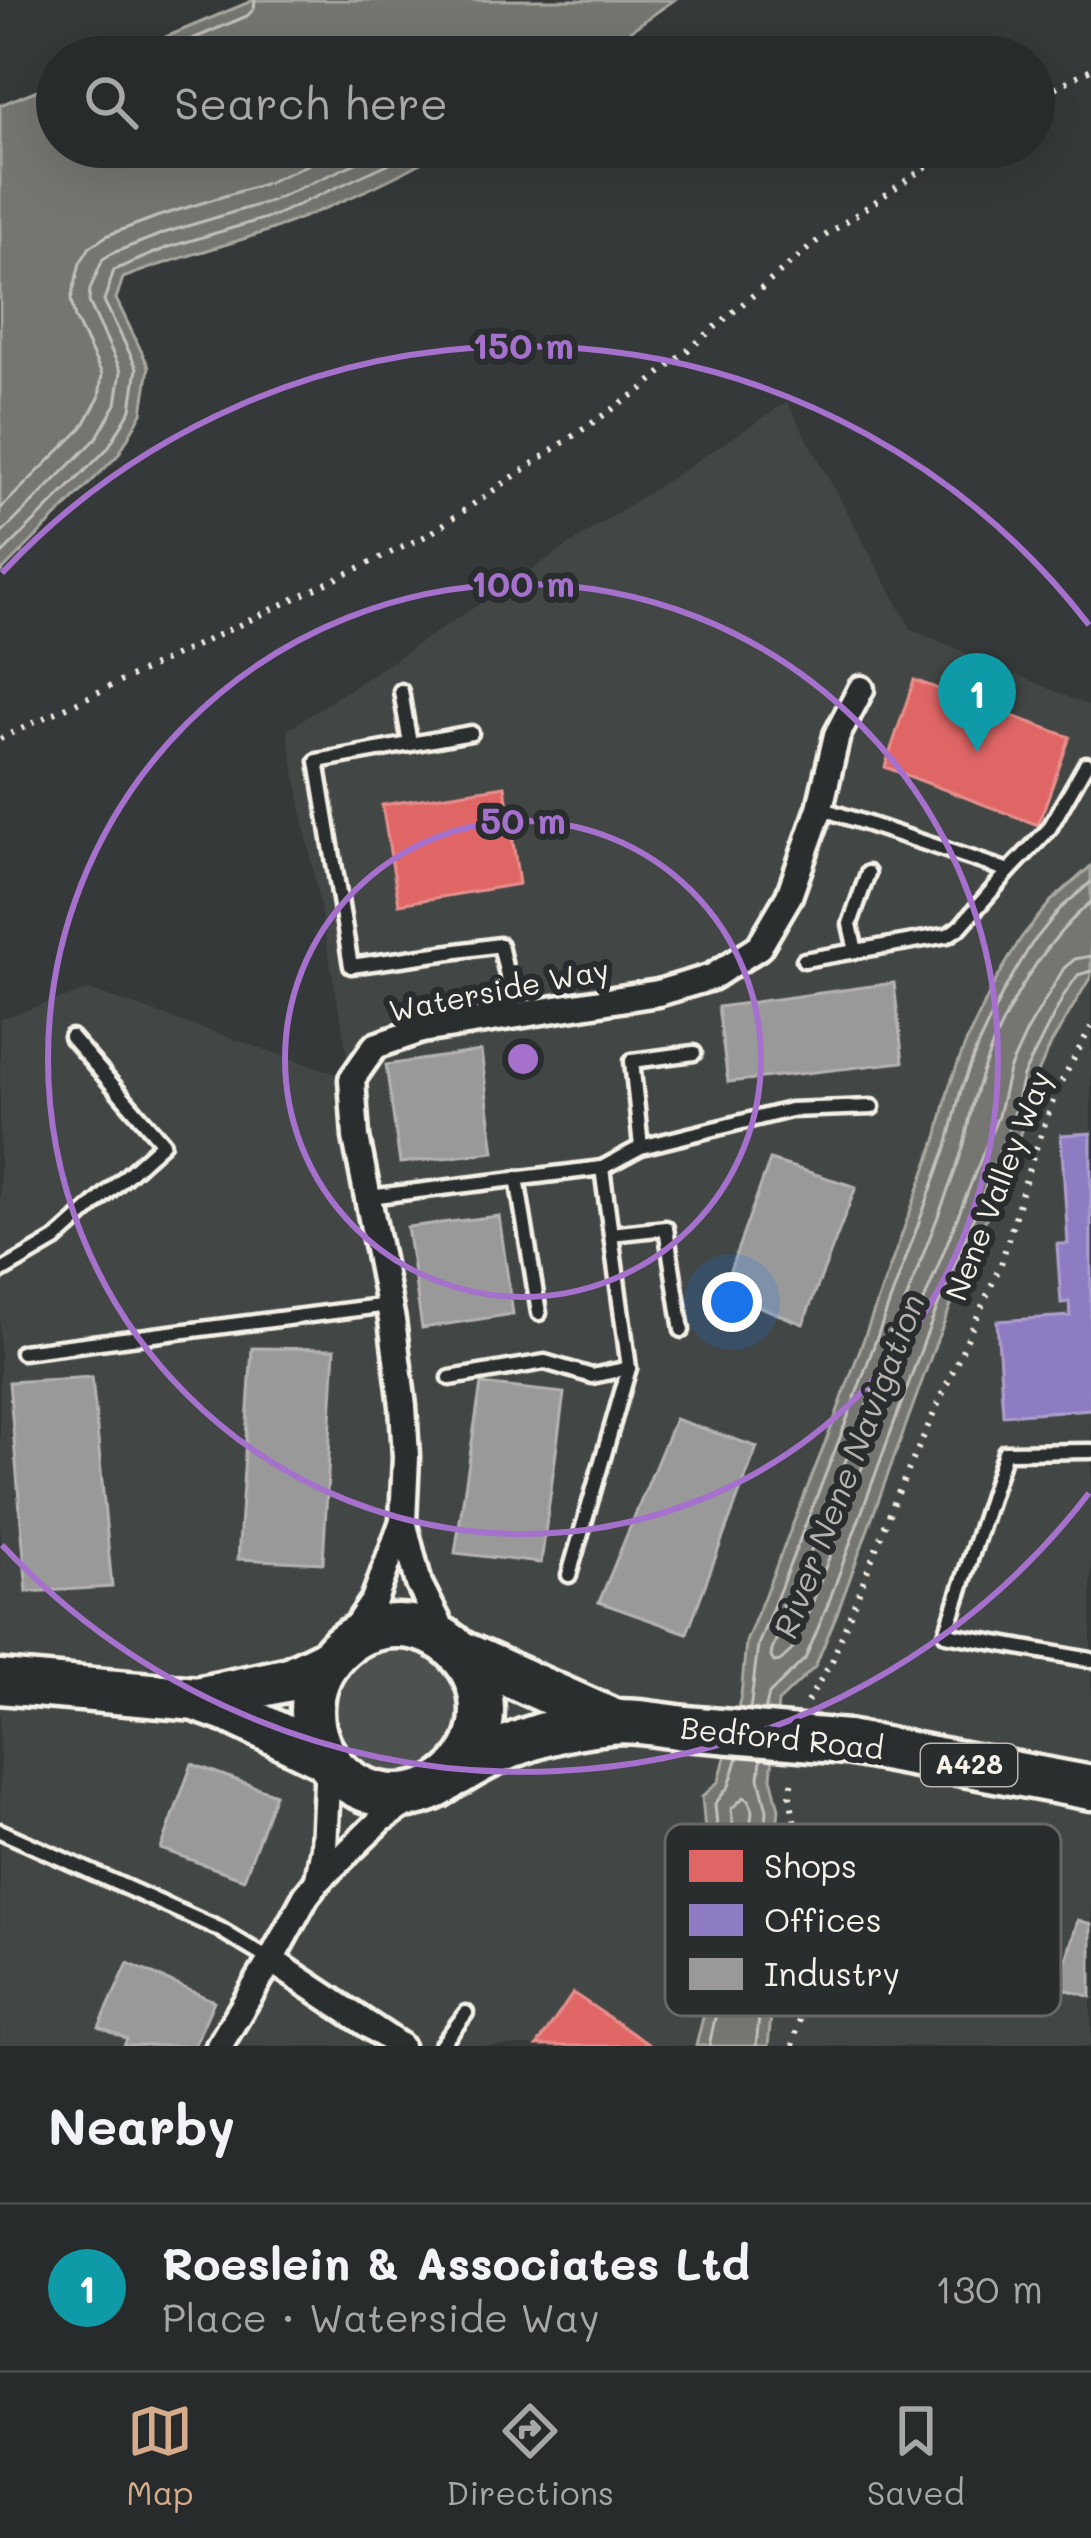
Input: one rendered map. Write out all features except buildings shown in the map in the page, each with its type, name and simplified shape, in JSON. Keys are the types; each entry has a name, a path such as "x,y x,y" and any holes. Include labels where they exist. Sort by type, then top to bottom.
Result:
{"highway":[{"path":"0,1682 197,1699 234,1712 326,1759 346,1780 370,1792 395,1797 438,1784 472,1753 482,1727 475,1674 454,1648 424,1630 396,1626 368,1631 290,1679 197,1699"},
{"name":"Bedford Road","path":"454,1648 613,1721"},
{"path":"326,1759 315,1733 312,1708 317,1682 336,1653"},
{"name":"Bedford Road","path":"438,1784 515,1743 613,1721 847,1742 1091,1788"}],"street":[{"name":"Waterside Way","path":"454,1648 419,1584 403,1521 403,1406 356,1136 352,1079 375,1046 422,1030 658,993 712,977 759,946 789,896 820,808 837,735 861,689"},
{"name":"Waterside Way","path":"336,1653 374,1600 403,1521"},
{"path":"318,1881 324,1848 326,1759"},
{"path":"219,2046 318,1881 382,1820 438,1784"},
{"path":"271,1960 400,2046"}],"lane":[{"path":"401,691 410,744"},
{"path":"471,733 317,760 351,966 500,944 516,1015"},
{"path":"804,960 949,935 1048,829 1086,764"},
{"path":"820,808 1010,871"},
{"path":"856,951 850,924 868,873"},
{"path":"0,1272 55,1240 163,1143 71,1036"},
{"path":"640,1148 632,1061 694,1053"},
{"path":"368,1197 602,1168 640,1148 790,1110 872,1107"},
{"path":"569,1575 629,1368 602,1168"},
{"path":"517,1178 539,1312"},
{"path":"611,1234 666,1228 682,1330"},
{"path":"22,1352 388,1305"},
{"path":"450,1378 545,1362 592,1376 629,1368"},
{"path":"1091,1451 1005,1452 946,1634 1091,1660"},
{"path":"0,1831 219,1929 271,1960"},
{"path":"441,2046 466,2013"}],"path":[{"path":"1055,88 1091,69"},
{"path":"0,739 428,535 642,389 816,242 924,168"},
{"name":"Nene Valley Way","path":"805,1706 832,1660 895,1500 1001,1264 1057,1090 1091,1027"},
{"path":"794,1772 790,1795 795,1824"},
{"path":"793,2046 800,2016"}],"shaded area":[{"path":"787,402 911,629 1091,707 1091,2046 0,2046 0,1019 89,990 352,1079 287,730"},
{"path":"398,1647 423,1652 444,1665 457,1686 462,1711 457,1736 444,1757 423,1770 398,1775 373,1770 352,1757 339,1736 334,1711 339,1686 352,1665 373,1652"}],"water":[{"path":"254,0 674,0 623,36 168,36"},
{"path":"36,90 36,168 410,168 302,218 123,278 116,299 149,367 142,413 118,455 0,573 0,105"},
{"name":"River Nene Navigation","path":"1091,866 1091,976 1034,1081 1024,1124 937,1340 815,1667 778,1702 771,1777 778,1824 704,1824 702,1797 719,1781 741,1696 746,1642 832,1426 937,1138 949,1087 994,984 1021,938 1051,901"},
{"path":"703,2016 771,2016 768,2046 696,2046"}],"place":[{"name":"Roeslein & Associates Ltd","path":"977,752"}]}
